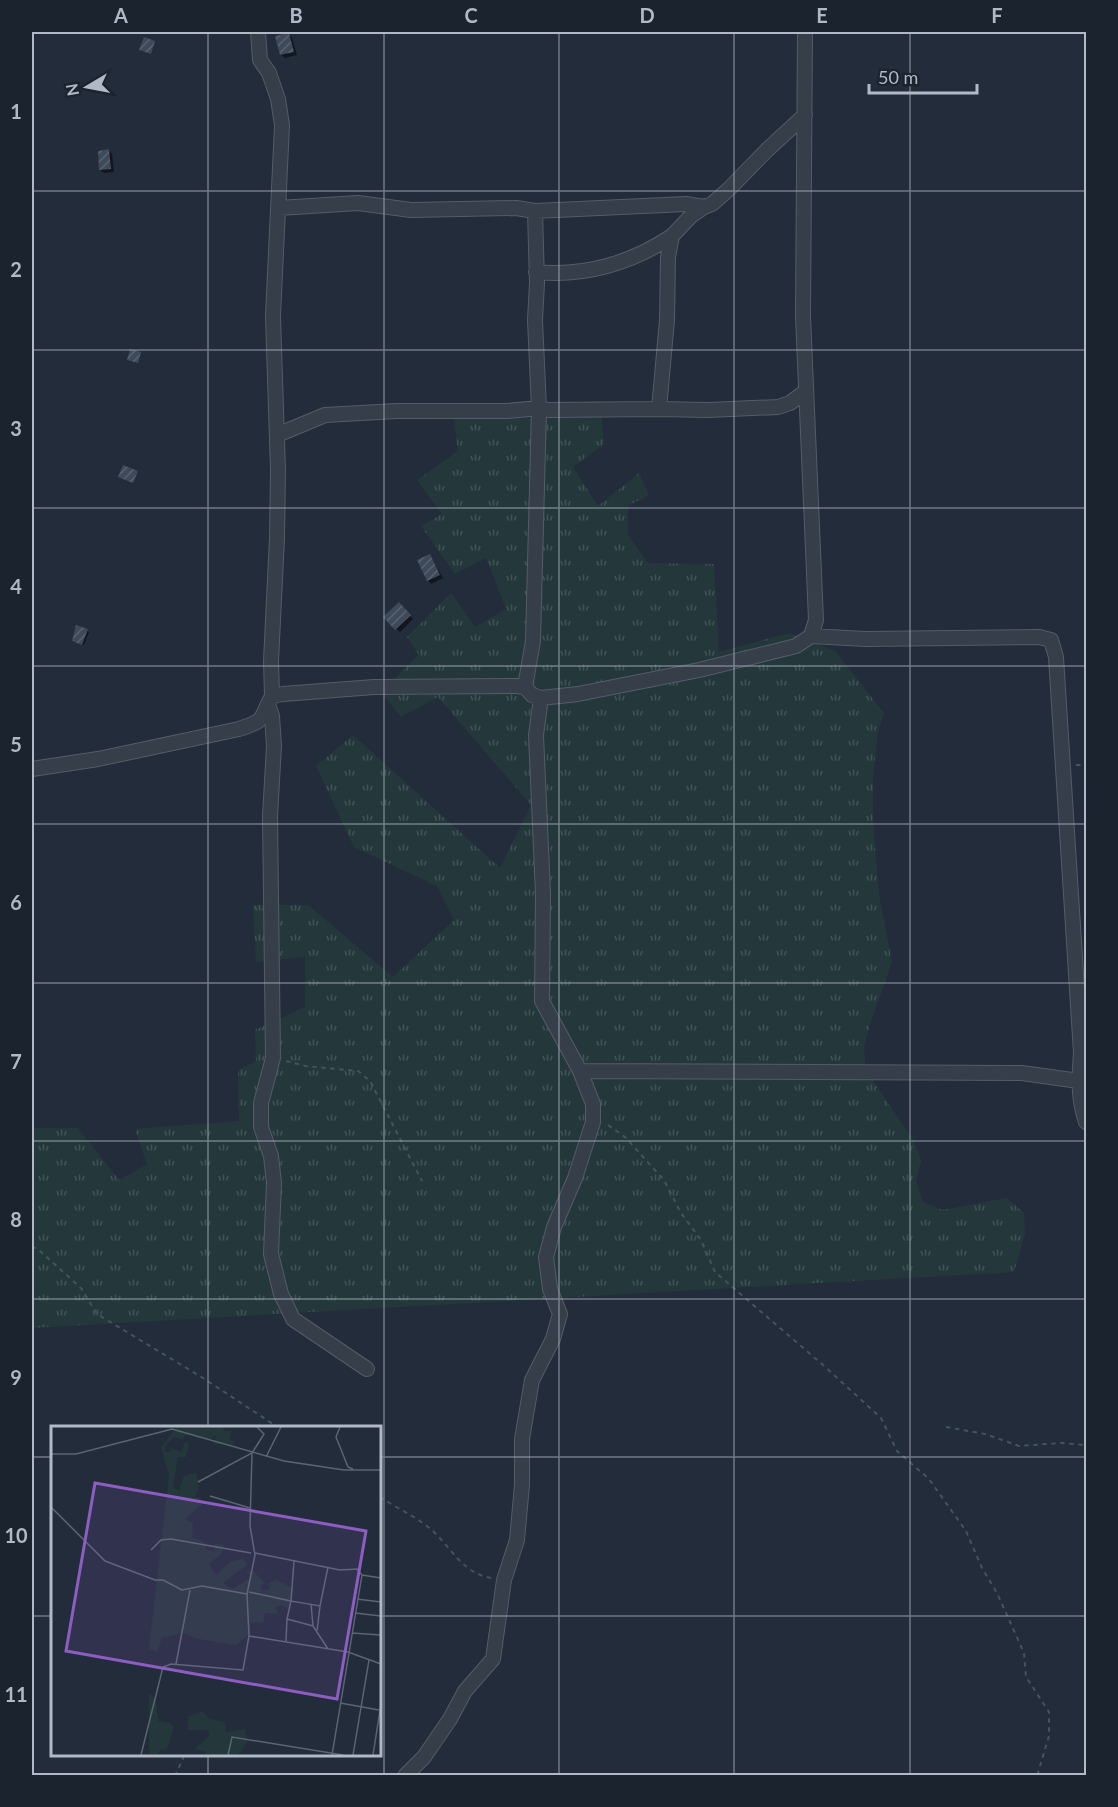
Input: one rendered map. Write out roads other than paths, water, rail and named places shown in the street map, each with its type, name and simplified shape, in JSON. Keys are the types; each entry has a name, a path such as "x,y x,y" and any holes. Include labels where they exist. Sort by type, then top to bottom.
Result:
{"street":[{"path":"258,32 260,60 269,73 278,99 282,126 273,316 278,538 270,700 274,746 270,851 273,933 273,1058 261,1103 261,1127 272,1165 274,1183 271,1254 281,1294 293,1319 367,1369"},
{"path":"805,32 803,316 816,620 811,636"},
{"path":"536,272 559,275 590,271 645,252 672,236 680,225 704,207 712,204 805,115"},
{"path":"279,208 358,203 411,210 516,208 535,211 686,204 704,207"},
{"path":"525,687 533,641 539,408 535,211"},
{"path":"659,410 667,320 668,257 672,236"},
{"path":"277,435 325,414 397,411 507,411 539,408 548,410 708,410 790,404 807,392"},
{"path":"270,700 374,687 525,687 532,695 541,698 578,694 699,670 796,646 811,636 865,639 1039,637 1051,640 1056,657 1069,832 1081,1053 1079,1081 1082,1110 1086,1122"},
{"path":"405,1776 424,1757 465,1691 493,1659 504,1580 516,1540 522,1485 522,1439 532,1380 553,1339 560,1314 550,1289 546,1257 554,1227 575,1178 593,1122 593,1104 580,1071 542,1001 543,883 536,735 541,698"},
{"path":"32,769 98,759 239,729 259,722 270,700"},
{"path":"580,1071 1022,1073 1079,1081"}]}
